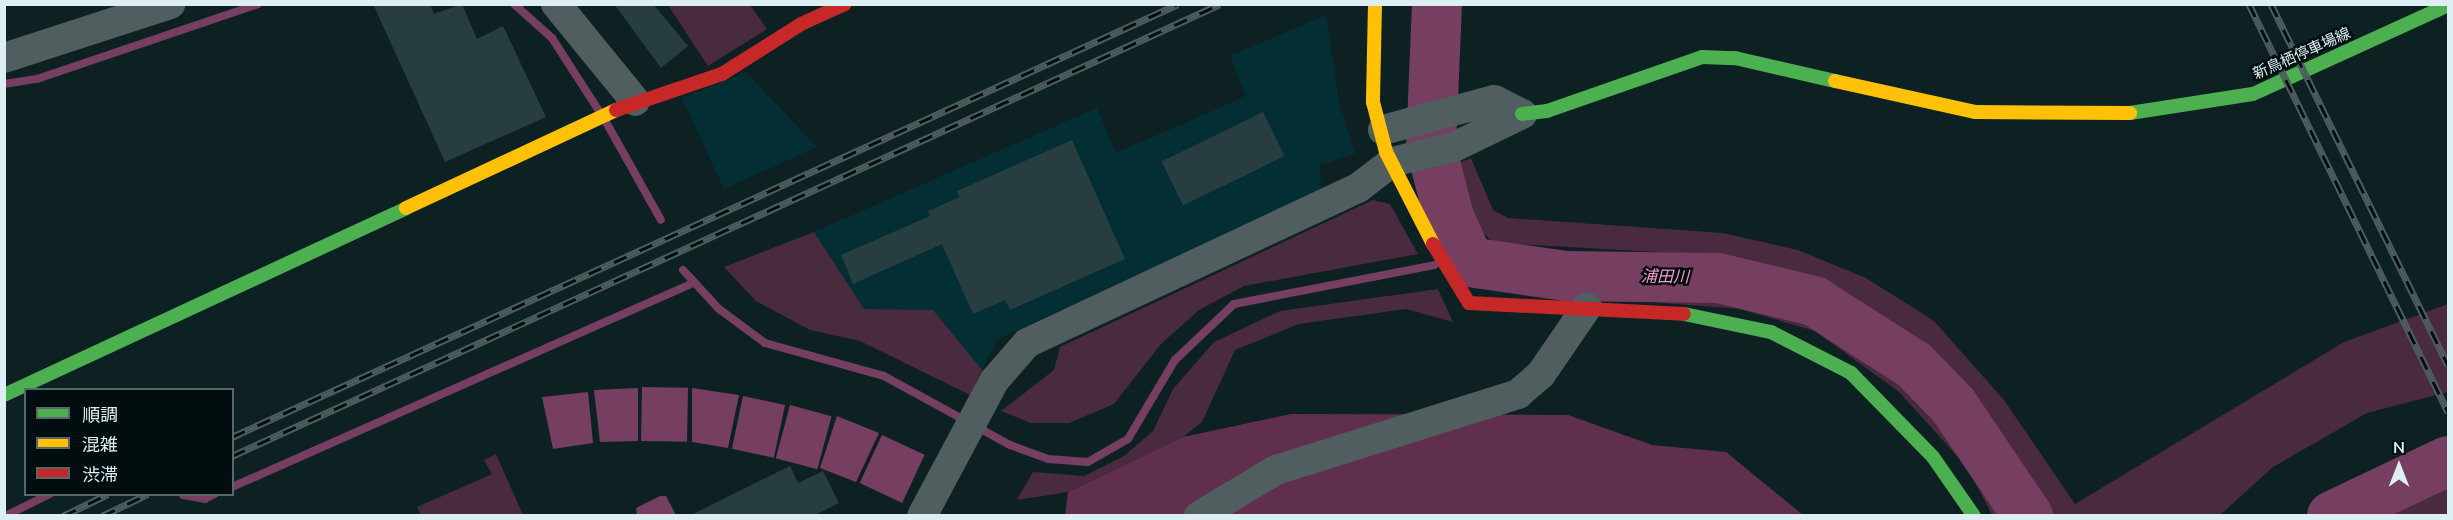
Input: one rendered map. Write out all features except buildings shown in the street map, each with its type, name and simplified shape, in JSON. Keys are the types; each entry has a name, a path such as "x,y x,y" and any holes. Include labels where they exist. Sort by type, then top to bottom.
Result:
{"street":[{"path":"4,58 170,4"},
{"path":"556,4 629,105"},
{"path":"4,394 629,105 722,74 801,24 845,4"},
{"path":"1375,4 1373,102 1383,130 1405,159 1455,288 1469,303 1587,307 1713,316 1771,332 1851,373 1934,457 1974,516"},
{"name":"新鳥栖停車場線","path":"1522,114 1547,111 1702,57 1735,58 1975,112 2163,112 2253,94 2448,5"},
{"path":"1383,130 1410,119 1441,116 1494,99 1522,114"},
{"path":"922,516 994,381 1027,343 1358,188 1405,159 1454,147 1522,114"},
{"path":"1199,516 1275,470 1518,394 1541,374 1587,307"}],"shaded area":[{"path":"668,5 750,5 767,29 708,66"},
{"path":"1326,15 1339,102 1355,154 1319,165 1322,189 998,339 982,370 933,311 864,309 814,232 1097,108 1116,153 1246,96 1230,56"},
{"path":"746,72 817,147 724,189 682,98"},
{"path":"1471,158 1493,210 1508,218 1723,233 1798,250 1866,278 1934,321 2004,400 2075,504 2344,342 2448,304 2448,392 2367,413 2273,467 2220,515 2052,515 1977,402 1915,336 1833,285 1729,256 1495,243 1474,226 1454,165"},
{"path":"1373,200 1390,204 1418,254 1244,286 1199,310 1161,344 1114,404 1069,423 1031,423 1001,411 1054,370 1060,347"},
{"path":"814,232 864,309 933,310 982,370 970,395 860,341 810,330 756,301 724,267"},
{"path":"1462,269 1522,284 1726,289 1813,314 1919,387 2011,515 1992,515 1968,468 1899,392 1815,331 1740,309 1473,288"},
{"path":"1438,289 1453,322 1406,309 1299,324 1235,350 1202,422 1183,437 1068,492 1017,500 1033,472 1084,476 1124,456 1153,431 1173,389 1214,342 1280,311"},
{"path":"642,387 688,388 687,442 641,441"},
{"path":"638,388 638,441 600,442 594,390"},
{"path":"692,388 739,395 728,448 692,442"},
{"path":"588,392 593,443 553,449 542,397"},
{"path":"743,396 785,405 774,458 732,449"},
{"path":"790,405 832,416 817,469 776,458"},
{"path":"1291,414 1568,415 1652,445 1726,452 1803,515 1065,516 1068,492 1183,437"},
{"path":"837,416 879,433 856,482 820,468"},
{"path":"882,435 925,455 902,503 860,483"},
{"path":"496,454 523,515 421,515 417,507 492,474 484,460"},
{"path":"2448,476 2448,515 2365,515 2399,493"},
{"path":"660,496 666,496 676,515 637,515 636,508"}],"waterway":[{"path":"4,84 37,79 258,4"},
{"path":"514,4 552,38 599,111"},
{"name":"浦田川","path":"1437,4 1431,147 1449,217 1469,262 1566,276 1718,278 1814,301 1914,365 1953,405 2028,516"},
{"path":"606,122 661,220"},
{"path":"1450,263 1469,262"},
{"path":"683,270 719,309 765,343 884,376 1010,445 1048,459 1088,462 1128,439 1175,360 1234,304 1434,265"},
{"path":"234,486 693,283"},
{"path":"2332,516 2448,461"},
{"path":"5,516 46,496"},
{"path":"188,496 205,499 211,496"}],"railway":[{"path":"234,436 1178,4"},
{"path":"234,455 1220,4"},
{"path":"2249,4 2448,412"},
{"path":"2271,4 2448,365"},
{"path":"63,516 104,496"},
{"path":"102,516 144,496"}],"traffic: fast":[{"path":"2130,113 2253,94 2448,5"},
{"path":"1522,114 1547,111 1702,57 1735,58 1835,81"},
{"path":"4,395 406,208"},
{"path":"1684,314 1771,332 1851,373 1933,457 1974,516"}],"traffic: slow":[{"path":"1375,4 1373,102 1386,152 1433,244"},
{"path":"1835,81 1975,112 2130,113"},
{"path":"406,208 616,110"}],"traffic: jam":[{"path":"616,110 722,74 801,24 845,4"},
{"path":"1433,244 1469,303 1684,314"}]}
